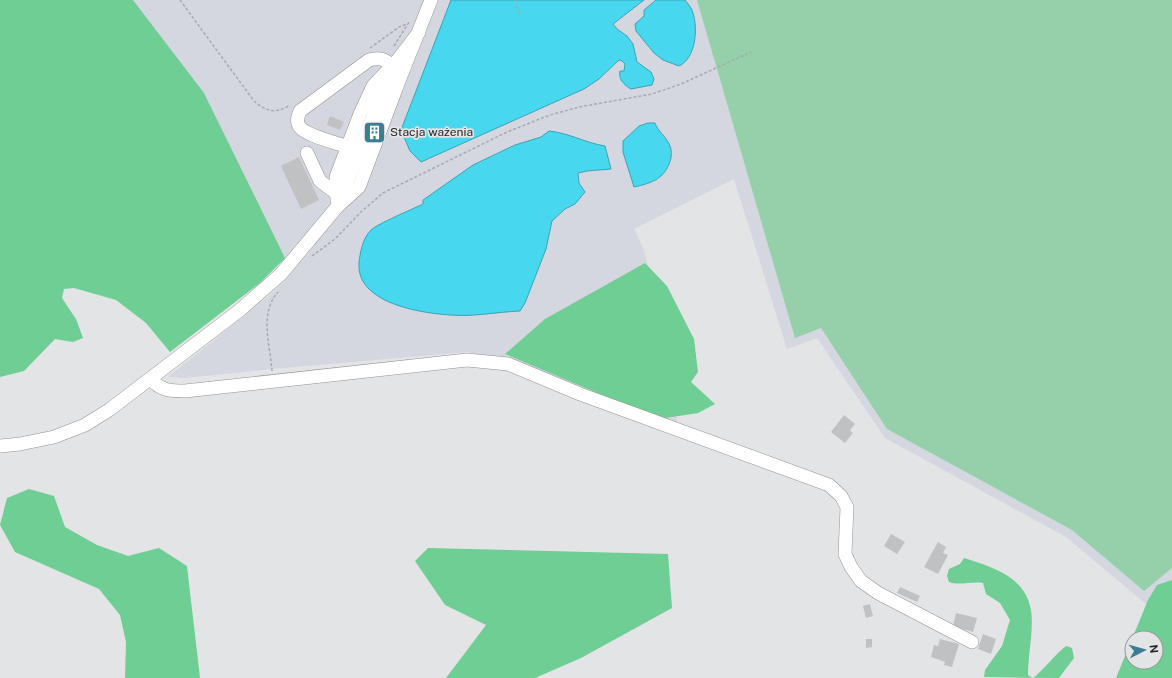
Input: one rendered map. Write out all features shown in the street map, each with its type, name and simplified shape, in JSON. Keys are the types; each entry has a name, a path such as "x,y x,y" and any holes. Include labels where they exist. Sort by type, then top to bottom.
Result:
{"street":[{"path":"337,207 394,69 419,32 431,0"},
{"path":"348,147 306,132 299,126 297,118 300,111 369,60 376,58 394,69"},
{"path":"337,207 336,177 372,86 394,69"},
{"path":"0,446 41,440 85,425 109,410 151,379 240,310 281,274 337,207 359,187 396,90 394,69"},
{"path":"307,153 320,181 336,193"},
{"path":"151,379 157,386 168,391 186,391 273,380 466,360 508,364 580,394 829,486 841,496 847,507 845,554 851,567 861,581 878,593 972,642"}],"path":[{"path":"180,0 254,101 268,111 276,112 296,101"},
{"path":"515,0 520,16"},
{"path":"367,50 399,27 412,20"},
{"path":"394,69 395,43 407,24"},
{"path":"311,256 335,239 383,192 507,132 550,114 579,107 652,94 681,84 751,52"},
{"path":"273,380 267,315 271,300 280,290"}],"shaded area":[{"path":"124,0 1172,0 1172,626 1066,537 885,438 817,338 787,349 734,179 634,229 644,250 675,371 677,425 501,359 468,352 185,378 168,377 270,295 315,245 303,236 279,265 202,107"}],"green space":[{"path":"0,0 133,0 204,93 285,258 260,283 170,352 146,323 116,300 74,288 64,289 62,298 76,319 83,338 73,342 55,339 24,371 0,377"},
{"path":"697,0 1172,0 1172,568 1144,591 1072,530 887,429 821,328 795,338"},
{"path":"645,263 667,286 694,339 698,372 691,382 715,404 698,413 659,419 505,354 545,319"},
{"path":"29,489 54,496 65,527 97,545 128,556 159,548 187,566 200,678 125,678 126,642 120,615 99,589 15,552 0,525 7,498"},
{"path":"428,548 668,554 672,608 581,658 535,678 446,678 486,625 445,605 415,561"},
{"path":"964,558 996,569 1006,575 1015,581 1028,598 1031,610 1032,625 1028,675 1032,678 984,677 985,670 1002,646 1010,620 1000,603 986,594 983,583 957,584 949,582 947,576 949,569 960,564"},
{"path":"1172,580 1172,678 1116,678 1124,658 1124,670 1164,670 1164,630 1135,630 1148,600 1157,585"},
{"path":"1066,646 1072,648 1074,658 1059,678 1033,678"}],"water":[{"path":"451,0 644,0 613,24 627,36 633,44 637,62 651,72 654,79 652,85 631,89 626,86 620,77 620,71 624,71 625,64 619,60 599,79 584,89 421,162 410,151 401,130"},
{"path":"656,0 685,0 692,11 695,20 694,42 689,57 679,66 663,60 654,53 636,31 635,24 644,16 644,10"},
{"path":"648,123 655,123 669,143 671,158 669,165 662,175 647,184 634,187 623,152 623,141 639,126"},
{"path":"549,131 605,146 611,169 578,173 579,183 585,192 575,204 565,209 552,221 546,249 525,303 520,311 476,315 437,314 423,312 392,303 379,297 368,288 361,277 359,263 362,245 371,230 387,220 423,204 423,200 473,165 515,145 541,137"}],"building":[{"path":"330,116 344,122 340,130 327,125"},
{"path":"299,157 319,200 301,209 281,166"},
{"path":"844,415 855,424 850,430 853,433 845,443 831,432"},
{"path":"891,534 905,542 897,554 884,546"},
{"path":"938,542 946,547 943,553 948,555 938,574 924,567"},
{"path":"900,587 920,596 917,602 897,593"},
{"path":"870,604 873,616 866,618 863,606"},
{"path":"956,613 977,618 973,632 953,626"},
{"path":"983,634 996,639 991,654 978,649"},
{"path":"866,639 872,639 872,647 866,648"},
{"path":"940,639 959,644 952,667 944,665 945,662 931,657 934,645 938,646"}],"place":[{"name":"Stacja ważenia","path":"374,132"}]}
